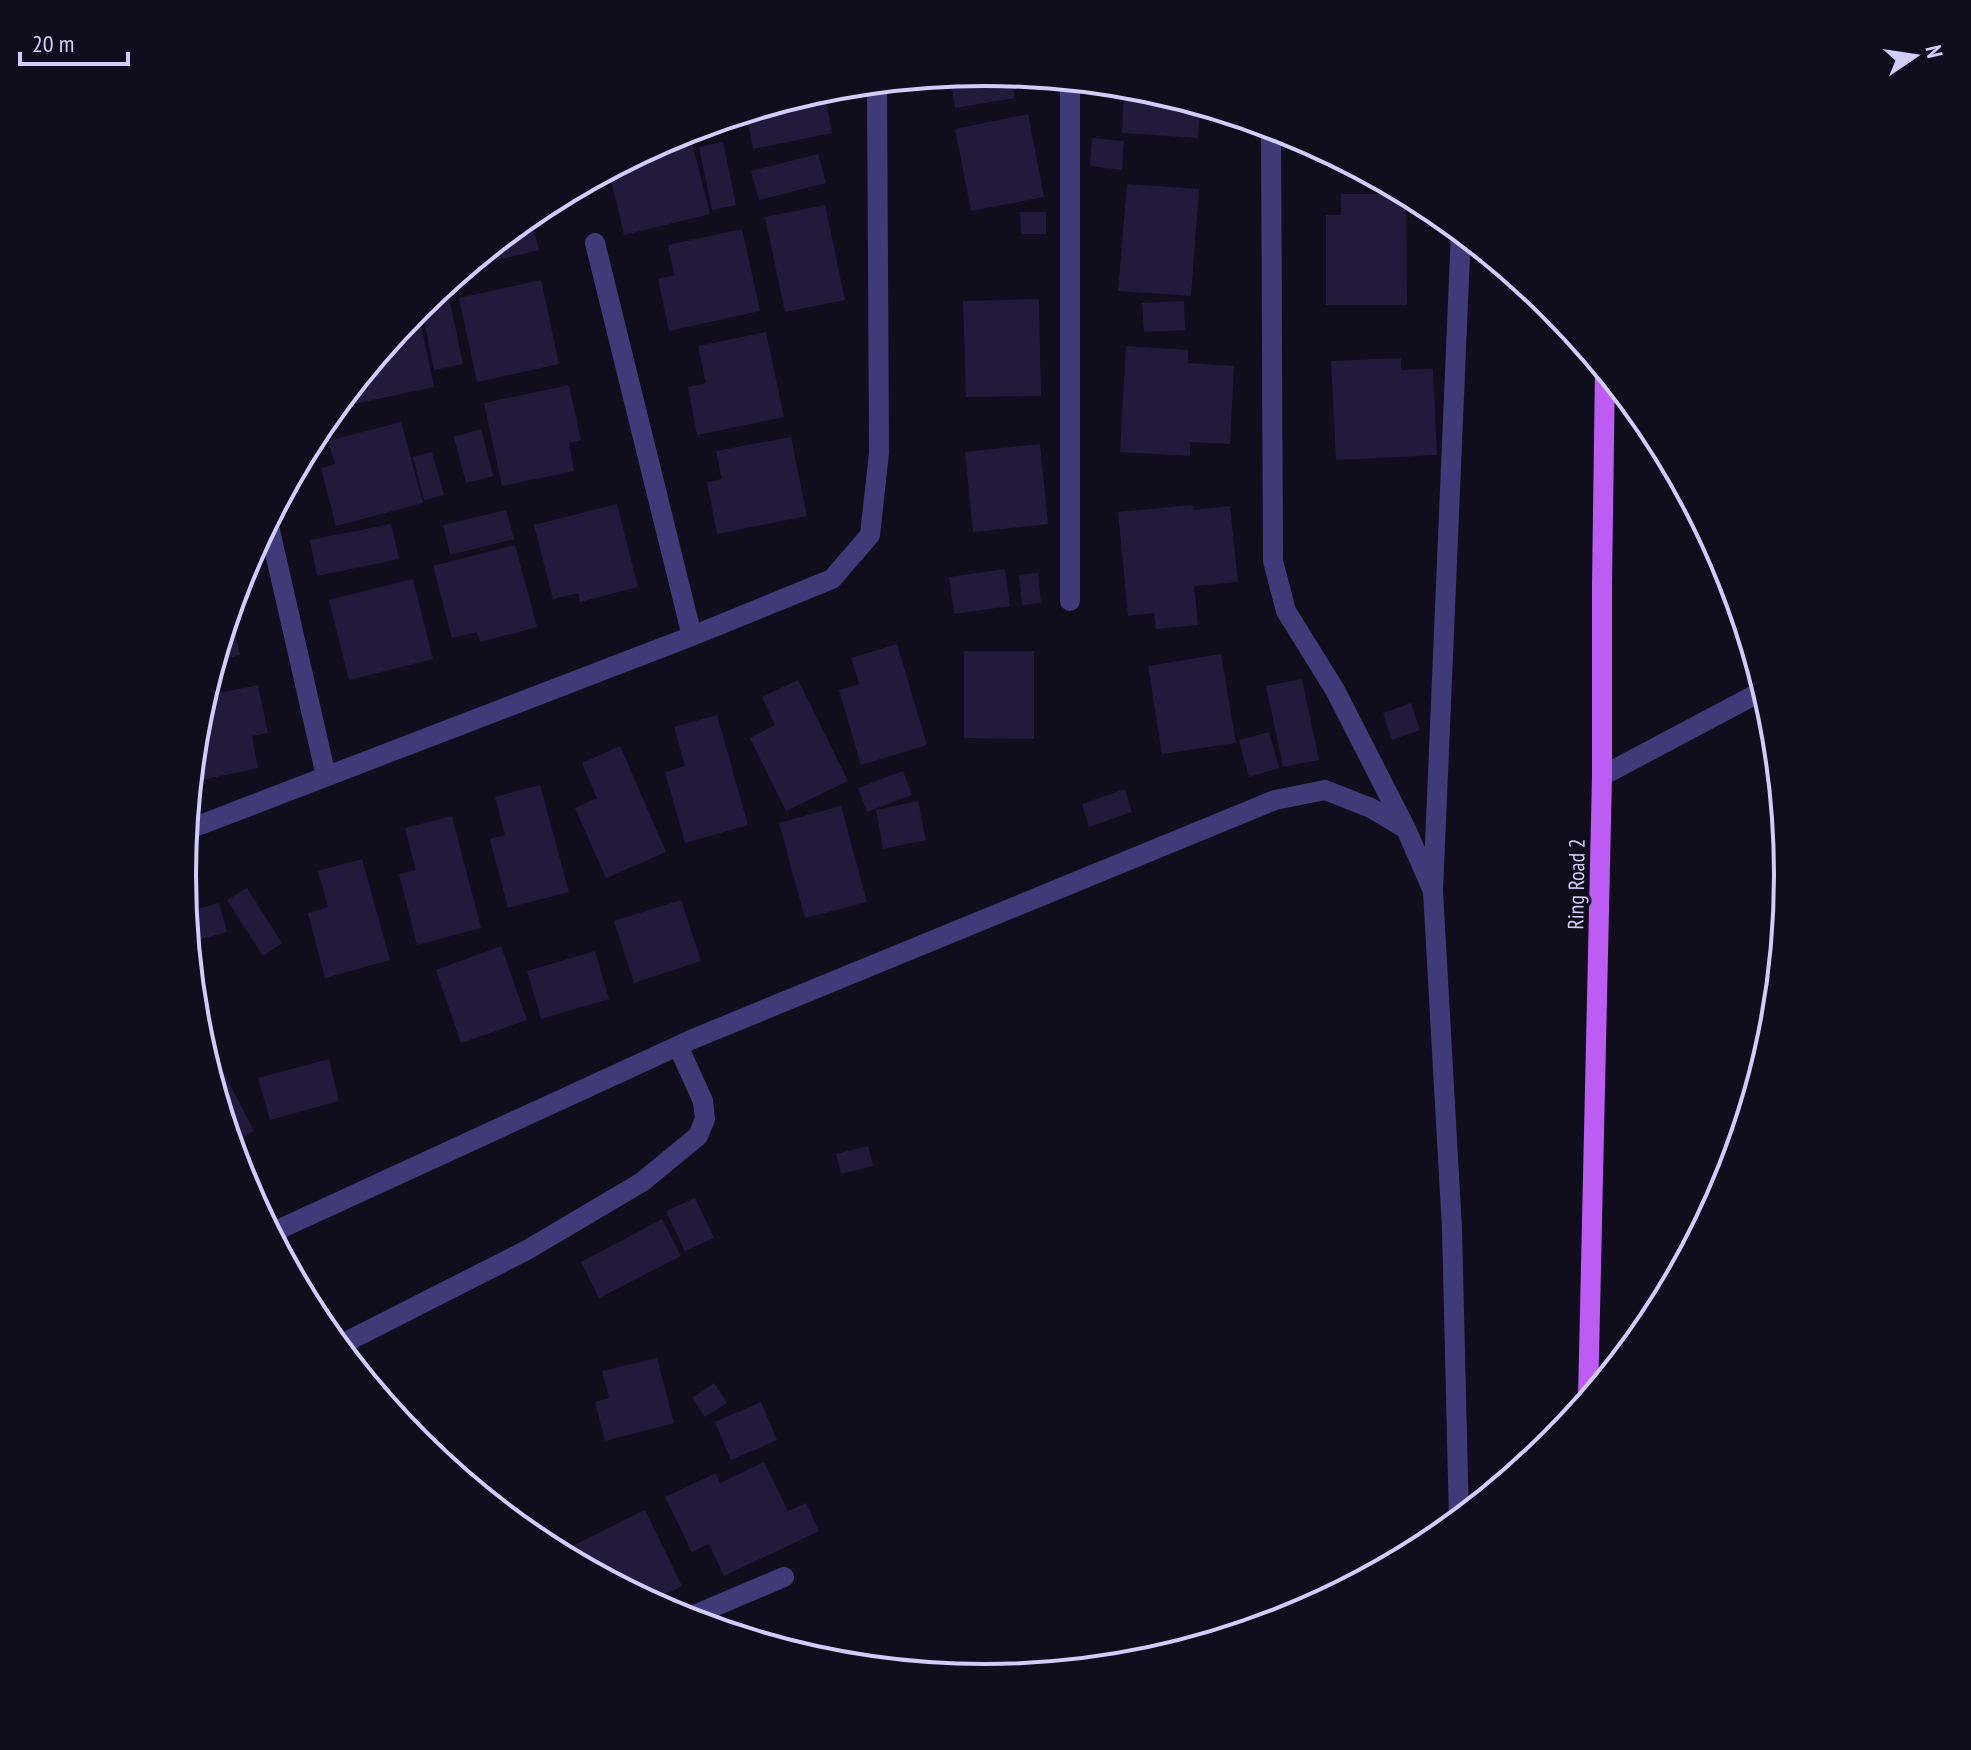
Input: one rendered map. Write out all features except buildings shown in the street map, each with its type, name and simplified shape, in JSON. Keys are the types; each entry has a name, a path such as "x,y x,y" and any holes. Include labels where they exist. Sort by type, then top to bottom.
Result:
{"main road":[{"name":"Ring Road 2","path":"1588,1383 1602,776 1605,387"}],"street":[{"path":"1070,91 1070,601"},
{"path":"198,826 832,579 870,535 879,453 877,94"},
{"path":"1271,140 1273,561 1286,611 1335,690 1406,829 1433,891"},
{"path":"595,243 692,636"},
{"path":"1459,1506 1452,1229 1433,891 1460,245"},
{"path":"272,539 326,776"},
{"path":"1602,776 1753,696"},
{"path":"280,1229 678,1046 1275,800 1325,790 1371,808 1406,829"},
{"path":"349,1340 540,1243 642,1182 698,1136 705,1119 703,1101 678,1046"},
{"path":"703,1611 784,1577"}]}
